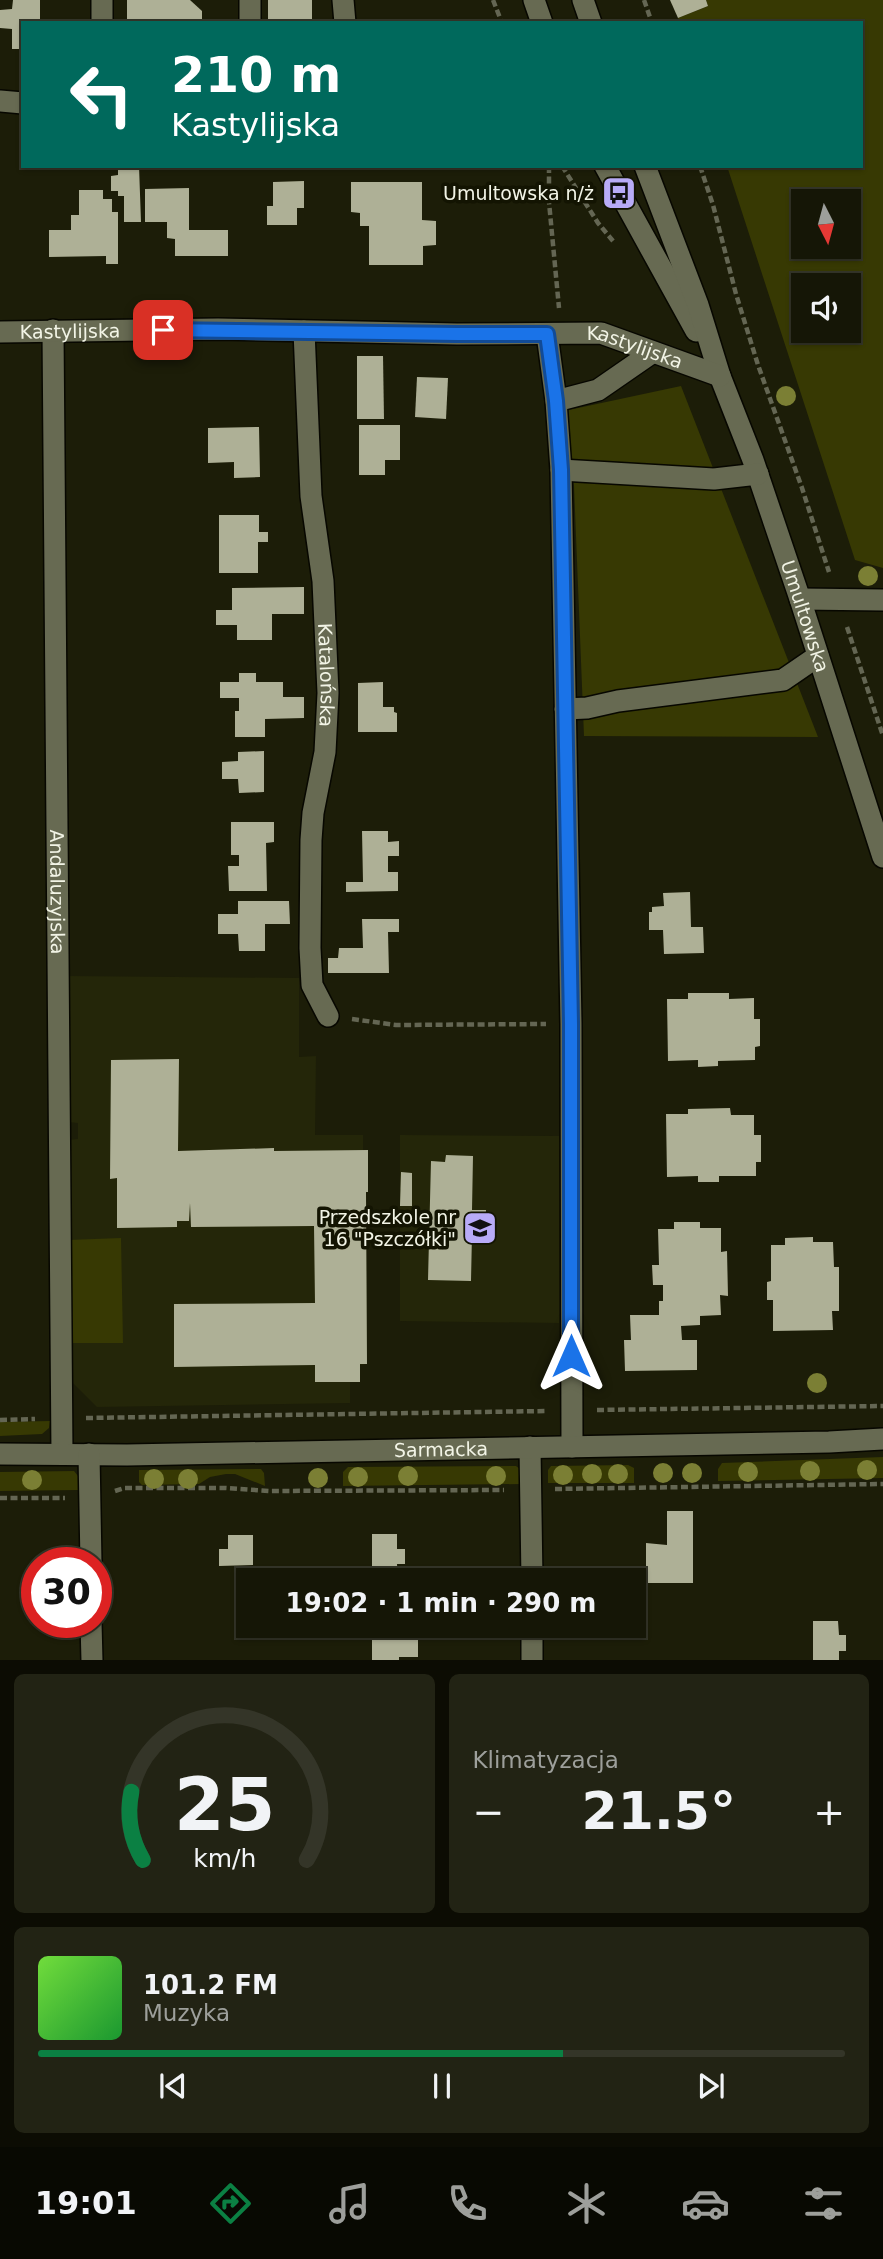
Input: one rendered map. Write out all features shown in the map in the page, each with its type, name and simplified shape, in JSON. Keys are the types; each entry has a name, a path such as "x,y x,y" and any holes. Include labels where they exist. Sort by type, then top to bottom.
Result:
{"street":[{"path":"102,0 102,21"},
{"path":"250,0 250,21"},
{"path":"343,0 345,21"},
{"path":"534,0 541,21"},
{"path":"583,0 590,21"},
{"path":"0,101 21,103"},
{"name":"Umultowska","path":"606,168 720,376"},
{"name":"Umultowska","path":"646,168 758,474 883,857"},
{"name":"Kastylijska","path":"0,332 218,329 601,333 720,376"},
{"name":"Andaluzyjska","path":"53,330 62,1454"},
{"name":"Katalońska","path":"304,331 311,496 325,597 328,693 325,752 313,813 311,839 310,948 312,985 328,1016"},
{"path":"554,334 561,470 571,1024 572,1447"},
{"path":"556,401 598,390 653,352"},
{"path":"561,470 714,479 758,474"},
{"path":"800,599 883,600"},
{"path":"565,709 783,680 818,656"},
{"name":"Sarmacka","path":"0,1454 572,1447 883,1439"},
{"path":"530,1447 531,1568"},
{"path":"89,1454 91,1547"},
{"path":"91,1638 92,1660"},
{"path":"532,1638 532,1660"}],"path":[{"path":"494,0 501,21"},
{"path":"644,0 651,21"},
{"path":"549,168 554,334"},
{"path":"701,168 758,365 802,488 883,736"},
{"path":"328,1016 396,1026 571,1024"},
{"path":"0,1420 883,1406"},
{"path":"0,1498 90,1497 124,1488 269,1491 531,1490 883,1484"}],"shaded area":[{"path":"706,0 883,0 883,568 855,560 728,168 863,168 863,21 679,21 678,18 708,6"},
{"path":"681,386 818,737 584,736 574,486 564,411"},
{"path":"68,976 299,978 299,1057 316,1056 315,1135 363,1135 363,1150 368,1150 367,1364 360,1365 360,1382 350,1382 350,1403 97,1407 70,1380 68,1140 78,1139 78,1123 68,1122"},
{"name":"Przedszkole nr 16 \"Pszczółki\"","path":"400,1135 559,1136 559,1323 400,1321"},
{"path":"121,1238 123,1343 69,1343 68,1240"},
{"path":"50,1421 49,1428 42,1434 0,1436 0,1422"},
{"path":"883,1457 883,1478 718,1481 718,1469 722,1463"},
{"path":"628,1465 634,1468 634,1483 548,1483 548,1470 551,1466"},
{"path":"516,1466 520,1469 521,1484 343,1486 343,1472 348,1467"},
{"path":"261,1469 265,1486 235,1474 210,1477 199,1484 142,1485 139,1482 139,1470"},
{"path":"74,1471 78,1476 78,1490 0,1491 0,1472"}],"building":[{"path":"13,0 40,0 40,21 21,21 21,49 12,49 12,29 0,28 0,10 12,9"},
{"path":"127,0 190,0 202,11 202,21 127,21"},
{"path":"268,0 312,0 312,21 268,21"},
{"path":"670,0 706,0 708,6 678,18"},
{"path":"118,168 139,168 141,222 124,222 124,196 118,196 118,191 111,191 111,176 118,175"},
{"path":"304,181 304,208 297,208 297,225 267,225 267,206 273,206 273,182"},
{"path":"351,182 422,182 422,220 436,221 436,245 423,246 423,265 369,265 369,226 360,226 360,213 351,212"},
{"path":"189,188 189,230 228,230 228,256 175,256 175,239 167,238 167,222 145,222 145,189"},
{"path":"79,190 103,190 103,199 112,199 112,212 118,212 118,264 106,264 106,256 49,257 49,230 71,230 71,215 79,215"},
{"path":"357,356 383,356 384,419 357,419"},
{"path":"417,377 448,378 446,419 415,417"},
{"path":"359,425 400,425 400,460 385,460 385,475 359,475"},
{"path":"259,427 260,477 234,478 234,462 208,463 208,428"},
{"path":"219,515 259,515 259,532 268,532 268,542 258,542 258,573 219,573"},
{"path":"304,587 304,614 272,614 272,640 237,640 237,625 216,625 216,610 232,610 232,588"},
{"path":"239,673 256,673 256,682 283,682 283,697 304,697 304,718 265,719 265,737 235,737 235,711 239,711 239,698 220,698 220,682 239,682"},
{"path":"383,682 383,707 394,707 394,712 397,713 397,732 358,732 358,683"},
{"path":"264,751 264,792 239,793 238,779 222,779 222,762 238,761 238,752"},
{"path":"231,822 274,822 274,842 266,843 267,891 229,891 228,866 239,866 239,855 231,855"},
{"path":"362,831 388,831 388,842 399,841 399,856 388,856 388,872 398,872 398,891 346,892 346,882 363,882"},
{"path":"690,892 691,927 703,927 704,953 664,954 663,930 649,930 649,912 652,912 652,907 664,906 663,893"},
{"path":"238,901 289,901 290,924 265,924 265,951 239,951 238,934 218,934 218,914 238,914"},
{"path":"362,919 399,919 399,932 388,932 389,973 328,973 328,958 338,958 339,948 363,948"},
{"path":"688,993 729,993 729,999 754,998 754,1019 760,1019 760,1046 755,1047 755,1060 718,1061 718,1066 698,1067 698,1060 668,1061 667,999 688,999"},
{"path":"179,1059 178,1151 274,1148 274,1151 368,1150 367,1364 360,1364 360,1382 315,1382 315,1365 174,1367 174,1304 315,1303 314,1226 191,1227 190,1203 189,1221 177,1221 177,1227 117,1228 117,1178 110,1179 111,1060"},
{"path":"730,1108 731,1115 754,1115 754,1135 761,1135 761,1162 756,1162 756,1176 719,1176 719,1182 698,1182 698,1176 667,1177 666,1114 688,1114 688,1109"},
{"path":"446,1155 473,1156 472,1210 486,1210 485,1234 472,1234 471,1281 428,1280 431,1161 445,1162"},
{"path":"401,1172 412,1173 412,1206 400,1206"},
{"path":"674,1222 700,1222 700,1228 721,1228 721,1252 727,1251 728,1296 720,1295 721,1315 700,1316 700,1325 681,1326 682,1340 697,1340 697,1370 625,1371 624,1340 631,1340 630,1315 659,1315 659,1301 663,1301 663,1285 653,1285 652,1265 659,1265 658,1229 674,1229"},
{"path":"813,1237 813,1242 833,1242 834,1267 839,1267 839,1311 832,1311 833,1330 773,1331 773,1300 767,1300 767,1282 771,1281 771,1245 785,1245 785,1238"},
{"path":"667,1511 693,1511 693,1583 646,1583 646,1543 667,1545"},
{"path":"372,1534 397,1534 397,1549 405,1549 405,1564 397,1564 397,1568 372,1568"},
{"path":"228,1535 253,1535 253,1565 219,1566 219,1549 228,1549"},
{"path":"813,1621 838,1621 839,1635 846,1635 846,1651 839,1651 839,1660 813,1660"},
{"path":"372,1638 418,1638 418,1657 399,1657 399,1660 372,1660"}],"place":[{"name":"Umultowska n/ż","path":"619,193"},
{"name":"Przedszkole nr 16 \"Pszczółki\"","path":"480,1228"}],"route":[{"path":"163,330 547,334 561,470 571,1024 571,1356"}]}
